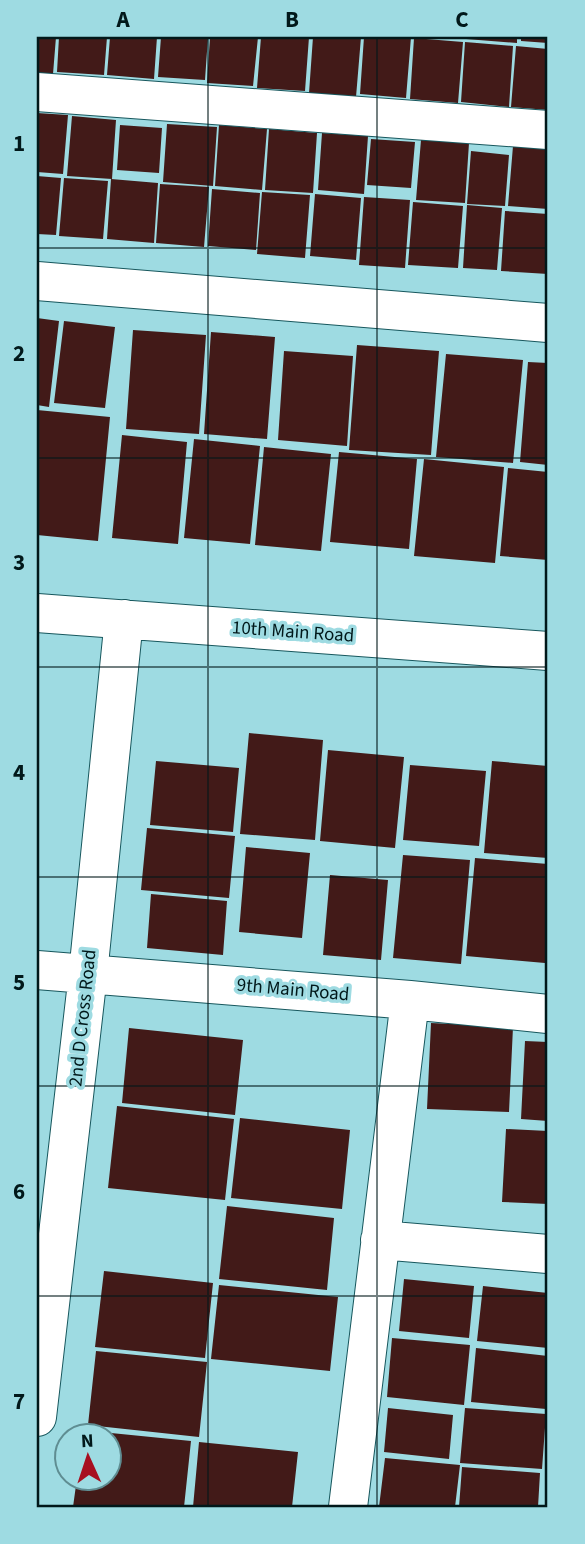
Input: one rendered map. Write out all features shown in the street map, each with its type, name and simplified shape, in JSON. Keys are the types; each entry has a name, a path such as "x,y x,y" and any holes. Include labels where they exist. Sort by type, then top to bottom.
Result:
{"street":[{"path":"37,92 548,130"},
{"path":"37,281 548,323"},
{"name":"10th Main Road","path":"37,613 548,651"},
{"name":"2nd D Cross Road","path":"37,1417 88,974 124,619"},
{"name":"9th Main Road","path":"37,970 410,1000 548,1014"},
{"path":"348,1507 410,1000"},
{"path":"380,1240 548,1254"}],"building":[{"path":"37,37 56,37 53,74 37,73"},
{"path":"59,37 107,37 104,75 57,72"},
{"path":"110,37 157,37 154,79 107,75"},
{"path":"161,37 208,37 205,80 158,77"},
{"path":"210,37 258,37 253,86 207,83"},
{"path":"261,37 309,37 305,91 257,88"},
{"path":"313,37 361,37 356,97 309,93"},
{"path":"364,37 411,37 406,98 360,94"},
{"path":"517,37 517,43 466,39"},
{"path":"521,37 548,37 548,43 521,41"},
{"path":"414,38 463,42 458,103 410,99"},
{"path":"465,42 513,46 509,107 461,102"},
{"path":"516,46 548,49 548,110 511,107"},
{"path":"37,113 68,115 63,174 37,172"},
{"path":"72,116 116,120 112,179 67,176"},
{"path":"167,124 217,127 213,186 163,182"},
{"path":"120,125 162,128 159,173 117,170"},
{"path":"219,125 267,129 262,190 215,186"},
{"path":"269,129 317,133 313,193 265,190"},
{"path":"322,133 368,136 364,194 318,190"},
{"path":"371,139 415,142 411,188 367,185"},
{"path":"421,140 469,143 465,203 416,200"},
{"path":"513,146 548,148 548,209 508,206"},
{"path":"471,151 509,155 505,206 467,204"},
{"path":"37,176 61,178 56,235 37,234"},
{"path":"64,178 108,181 103,239 59,236"},
{"path":"111,179 158,183 154,243 107,239"},
{"path":"160,184 209,187 204,247 156,243"},
{"path":"212,189 260,193 256,250 208,246"},
{"path":"262,192 310,195 305,258 257,254"},
{"path":"315,194 361,198 356,260 310,256"},
{"path":"364,197 410,200 405,268 359,265"},
{"path":"413,202 463,206 458,268 408,265"},
{"path":"467,205 502,208 497,270 463,268"},
{"path":"505,211 548,214 548,274 501,271"},
{"path":"37,318 59,321 49,407 37,405"},
{"path":"64,321 115,327 105,408 54,403"},
{"path":"133,330 206,335 199,434 126,429"},
{"path":"211,332 275,337 267,439 204,434"},
{"path":"357,345 439,351 431,455 349,450"},
{"path":"284,351 353,356 347,446 278,440"},
{"path":"446,354 523,360 513,463 436,457"},
{"path":"528,362 548,363 548,465 520,462"},
{"path":"37,410 110,417 98,541 37,535"},
{"path":"122,435 187,442 178,544 112,538"},
{"path":"194,439 260,446 250,544 184,538"},
{"path":"264,447 331,454 321,551 255,545"},
{"path":"339,452 417,459 409,549 330,542"},
{"path":"424,459 504,467 495,563 414,556"},
{"path":"508,468 548,472 548,560 500,556"},
{"path":"249,733 323,740 315,840 240,834"},
{"path":"328,750 404,757 395,848 320,841"},
{"path":"156,761 239,768 233,832 150,825"},
{"path":"492,761 548,766 548,858 484,853"},
{"path":"410,765 486,771 479,846 403,840"},
{"path":"147,828 235,836 229,898 141,890"},
{"path":"246,847 310,853 302,938 239,932"},
{"path":"403,855 470,860 461,964 393,958"},
{"path":"475,858 548,864 545,963 466,956"},
{"path":"330,875 388,880 381,960 323,955"},
{"path":"151,894 227,901 223,955 147,948"},
{"path":"431,1023 513,1027 509,1112 427,1109"},
{"path":"129,1028 243,1040 235,1115 122,1103"},
{"path":"525,1041 548,1042 548,1121 521,1119"},
{"path":"117,1106 234,1119 225,1200 108,1188"},
{"path":"240,1118 350,1130 342,1209 231,1198"},
{"path":"506,1129 548,1131 548,1204 502,1202"},
{"path":"227,1206 334,1218 327,1290 219,1279"},
{"path":"104,1271 213,1283 205,1358 95,1347"},
{"path":"404,1279 474,1286 469,1338 399,1331"},
{"path":"219,1285 338,1297 330,1371 211,1359"},
{"path":"483,1286 548,1293 548,1348 477,1341"},
{"path":"392,1338 470,1345 464,1405 387,1397"},
{"path":"476,1348 548,1356 546,1409 471,1402"},
{"path":"96,1351 207,1362 199,1437 122,1429 122,1422 88,1422"},
{"path":"388,1408 453,1415 449,1459 384,1452"},
{"path":"465,1408 546,1414 542,1469 460,1463"},
{"path":"122,1434 191,1441 184,1507 73,1507 75,1492 122,1492"},
{"path":"199,1442 298,1452 292,1507 193,1507"},
{"path":"385,1458 460,1465 455,1507 379,1507"},
{"path":"462,1467 540,1473 538,1507 459,1507"}]}
